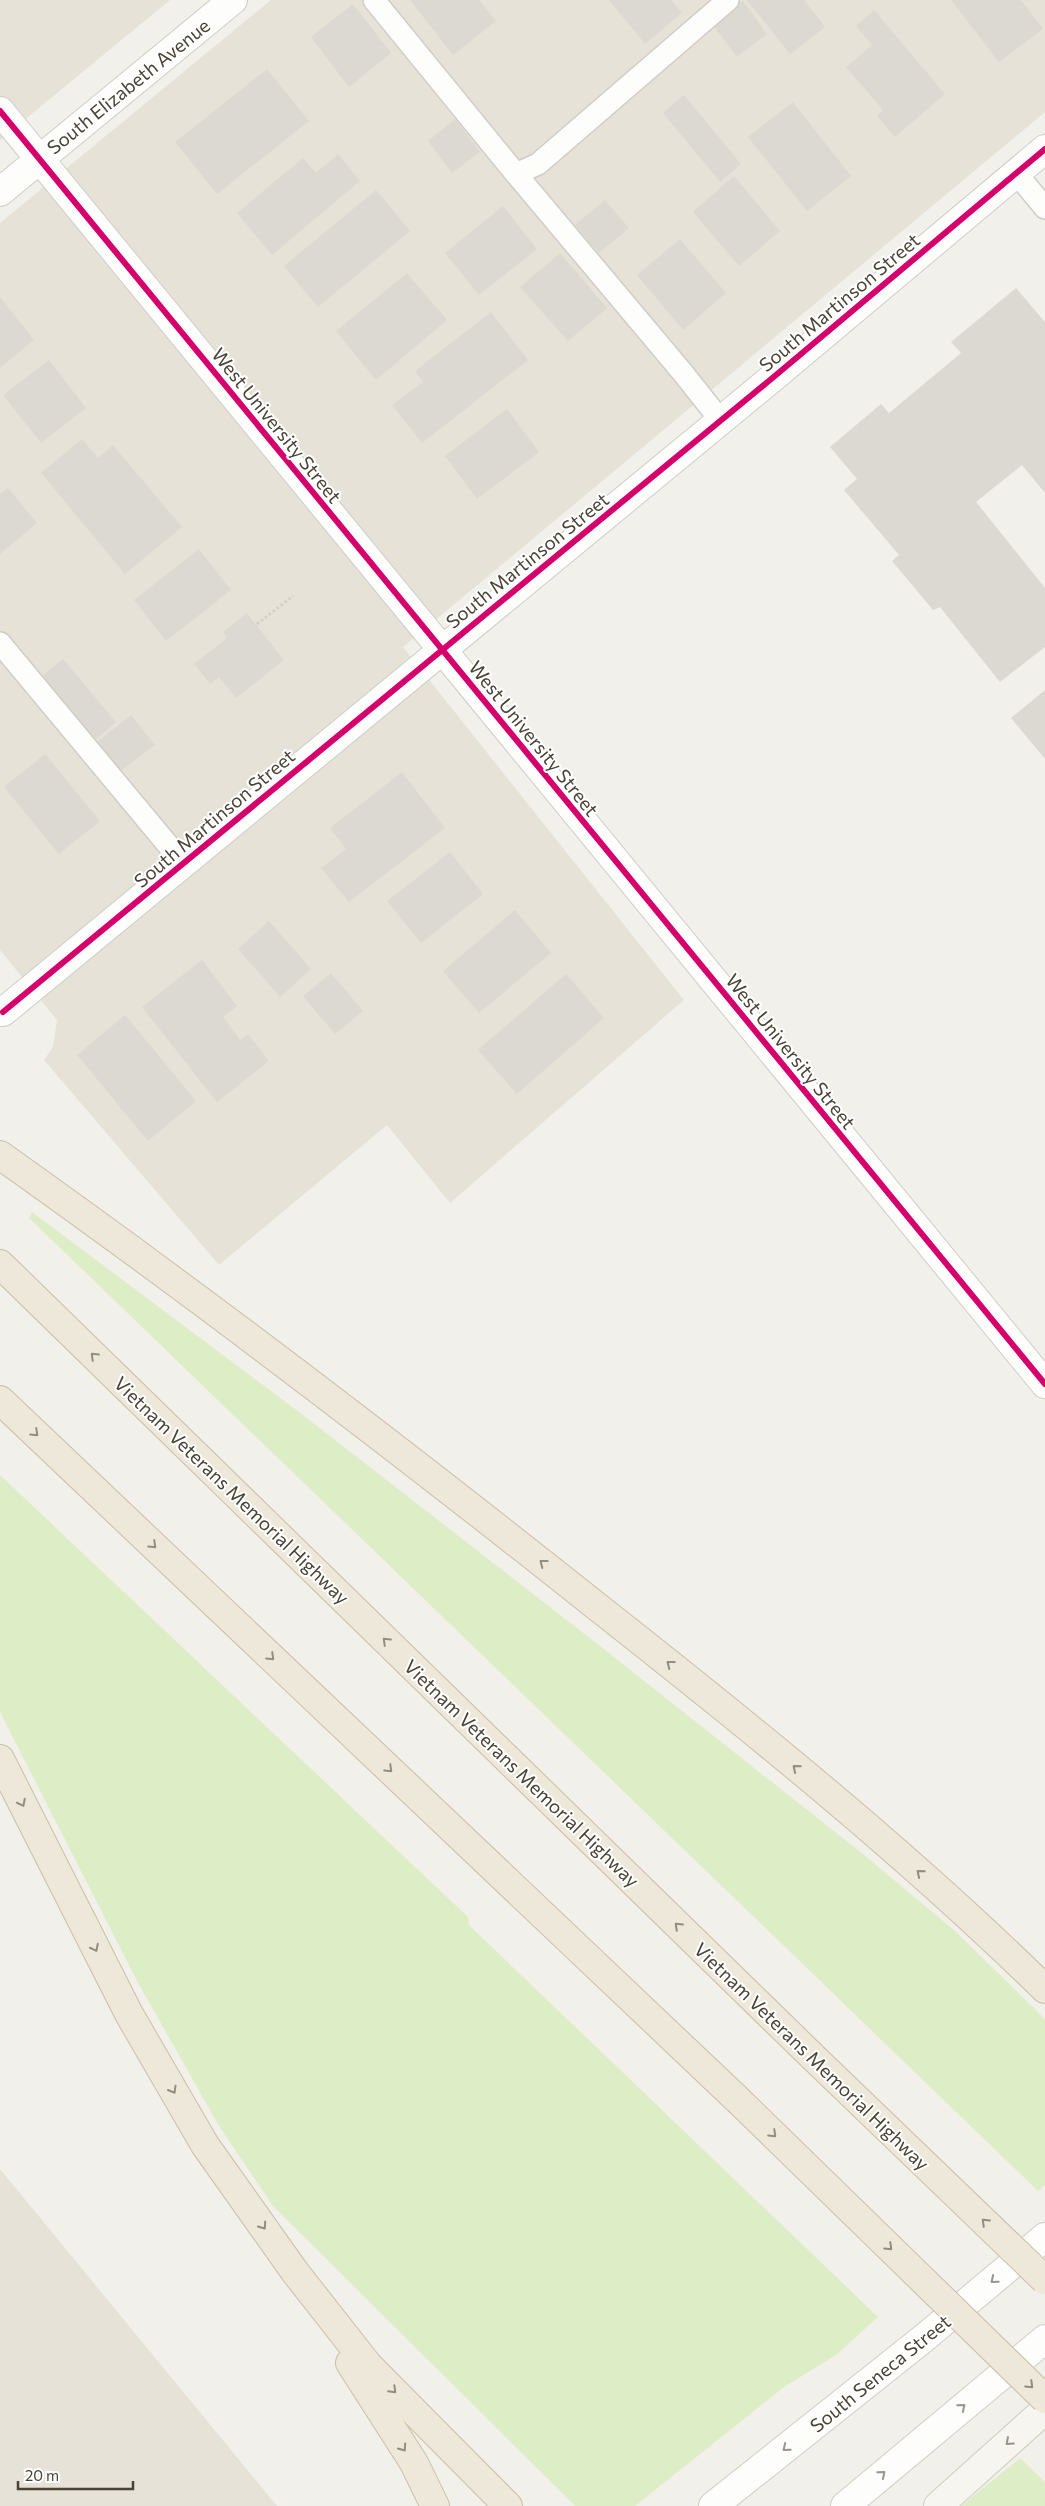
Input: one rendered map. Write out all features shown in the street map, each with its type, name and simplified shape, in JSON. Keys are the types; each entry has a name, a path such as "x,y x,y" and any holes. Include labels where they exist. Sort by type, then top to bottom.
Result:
{"highway":[{"path":"0,1155 124,1243 395,1446 726,1709 940,1890 1045,1989"},
{"name":"Vietnam Veterans Memorial Highway","path":"0,1264 813,2057 1045,2280"},
{"path":"0,1400 738,2100 1045,2399"},
{"path":"0,1759 129,2014 205,2145 295,2272 368,2365 508,2506"},
{"path":"940,1890 1045,1967"},
{"path":"295,2272 394,2435 414,2464 435,2506"}],"main road":[{"path":"938,2506 1045,2410"}],"street":[{"name":"South Elizabeth Avenue","path":"0,192 233,0"},
{"name":"West University Street","path":"0,111 1045,1384"},
{"name":"South Martinson Street","path":"3,1012 721,421 1045,149"},
{"name":"South Seneca Street","path":"713,2506 924,2338 1045,2237"},
{"path":"845,2506 1045,2339"}],"lane":[{"path":"374,0 516,174 684,373 721,421"},
{"path":"516,174 538,164 728,0"},
{"path":"1016,173 1045,208"},
{"path":"0,643 183,863"}],"path":[{"path":"257,624 293,596"}],"shaded area":[{"path":"0,0 170,0 0,140"},
{"path":"271,0 1045,0 1045,112 403,647 684,1000 450,1203 387,1125 219,1265 44,1060 53,1047 57,1020 0,950 0,223"},
{"path":"0,2169 277,2506 0,2506"}],"green space":[{"path":"32,1212 299,1412 600,1646 863,1854 955,1931 1045,2019 1045,2185 1038,2191 29,1218"},
{"path":"0,1475 468,1917 469,1925 878,2317 836,2355 784,2387 635,2506 575,2506 273,2206 219,2126 137,1981 0,1712"},
{"path":"1020,2458 1045,2482 1045,2506 961,2506"}],"building":[{"path":"410,0 479,0 496,21 453,55"},
{"path":"609,0 671,0 682,13 645,44"},
{"path":"747,0 804,0 825,27 790,54"},
{"path":"951,0 1021,0 1043,29 999,62"},
{"path":"743,1 767,34 737,57 713,25"},
{"path":"353,4 391,53 349,87 311,37"},
{"path":"874,10 945,94 895,137 877,116 883,110 846,67 872,45 856,26"},
{"path":"267,69 309,121 217,194 175,142"},
{"path":"684,95 741,164 720,182 663,113"},
{"path":"793,102 851,176 807,211 748,137"},
{"path":"455,119 480,152 452,173 428,141"},
{"path":"338,154 360,181 272,255 237,213 303,158 316,173"},
{"path":"734,176 780,231 739,266 693,212"},
{"path":"376,190 410,231 318,307 284,266"},
{"path":"605,200 629,228 599,253 575,225"},
{"path":"503,206 537,249 479,295 445,253"},
{"path":"680,239 726,293 683,330 637,275"},
{"path":"560,253 607,308 568,341 520,287"},
{"path":"407,273 447,320 376,380 336,331"},
{"path":"1016,288 1045,322 1045,493 1022,465 976,502 1045,588 1045,647 1000,682 940,607 933,610 892,561 899,555 844,490 857,479 830,447 881,404 889,413 961,353 951,342"},
{"path":"0,297 34,340 0,368"},
{"path":"491,312 528,360 422,443 392,405 423,382 415,371"},
{"path":"49,360 86,408 41,443 3,395"},
{"path":"507,409 539,452 477,499 445,456"},
{"path":"82,439 98,458 113,445 182,527 125,574 41,473"},
{"path":"8,488 37,523 0,554 0,494"},
{"path":"199,549 231,590 166,641 134,600"},
{"path":"247,613 284,660 236,698 219,677 210,684 194,664 227,638 223,632"},
{"path":"63,659 116,722 90,744 37,680"},
{"path":"1045,690 1045,759 1011,718"},
{"path":"131,715 155,745 115,775 92,746"},
{"path":"45,754 100,821 59,854 4,787"},
{"path":"402,772 445,828 349,902 321,868 346,849 330,828"},
{"path":"450,852 483,894 421,943 387,901"},
{"path":"515,910 551,953 479,1013 443,971"},
{"path":"269,921 311,969 280,997 238,949"},
{"path":"202,960 237,1006 223,1017 240,1040 248,1034 269,1061 217,1102 142,1007"},
{"path":"331,973 363,1011 335,1034 303,996"},
{"path":"566,974 604,1018 517,1094 478,1050"},
{"path":"125,1015 196,1101 148,1141 77,1055"}],"cycle path":[{"path":"0,111 1045,1384"},
{"path":"3,1012 776,375 1045,149"}]}
